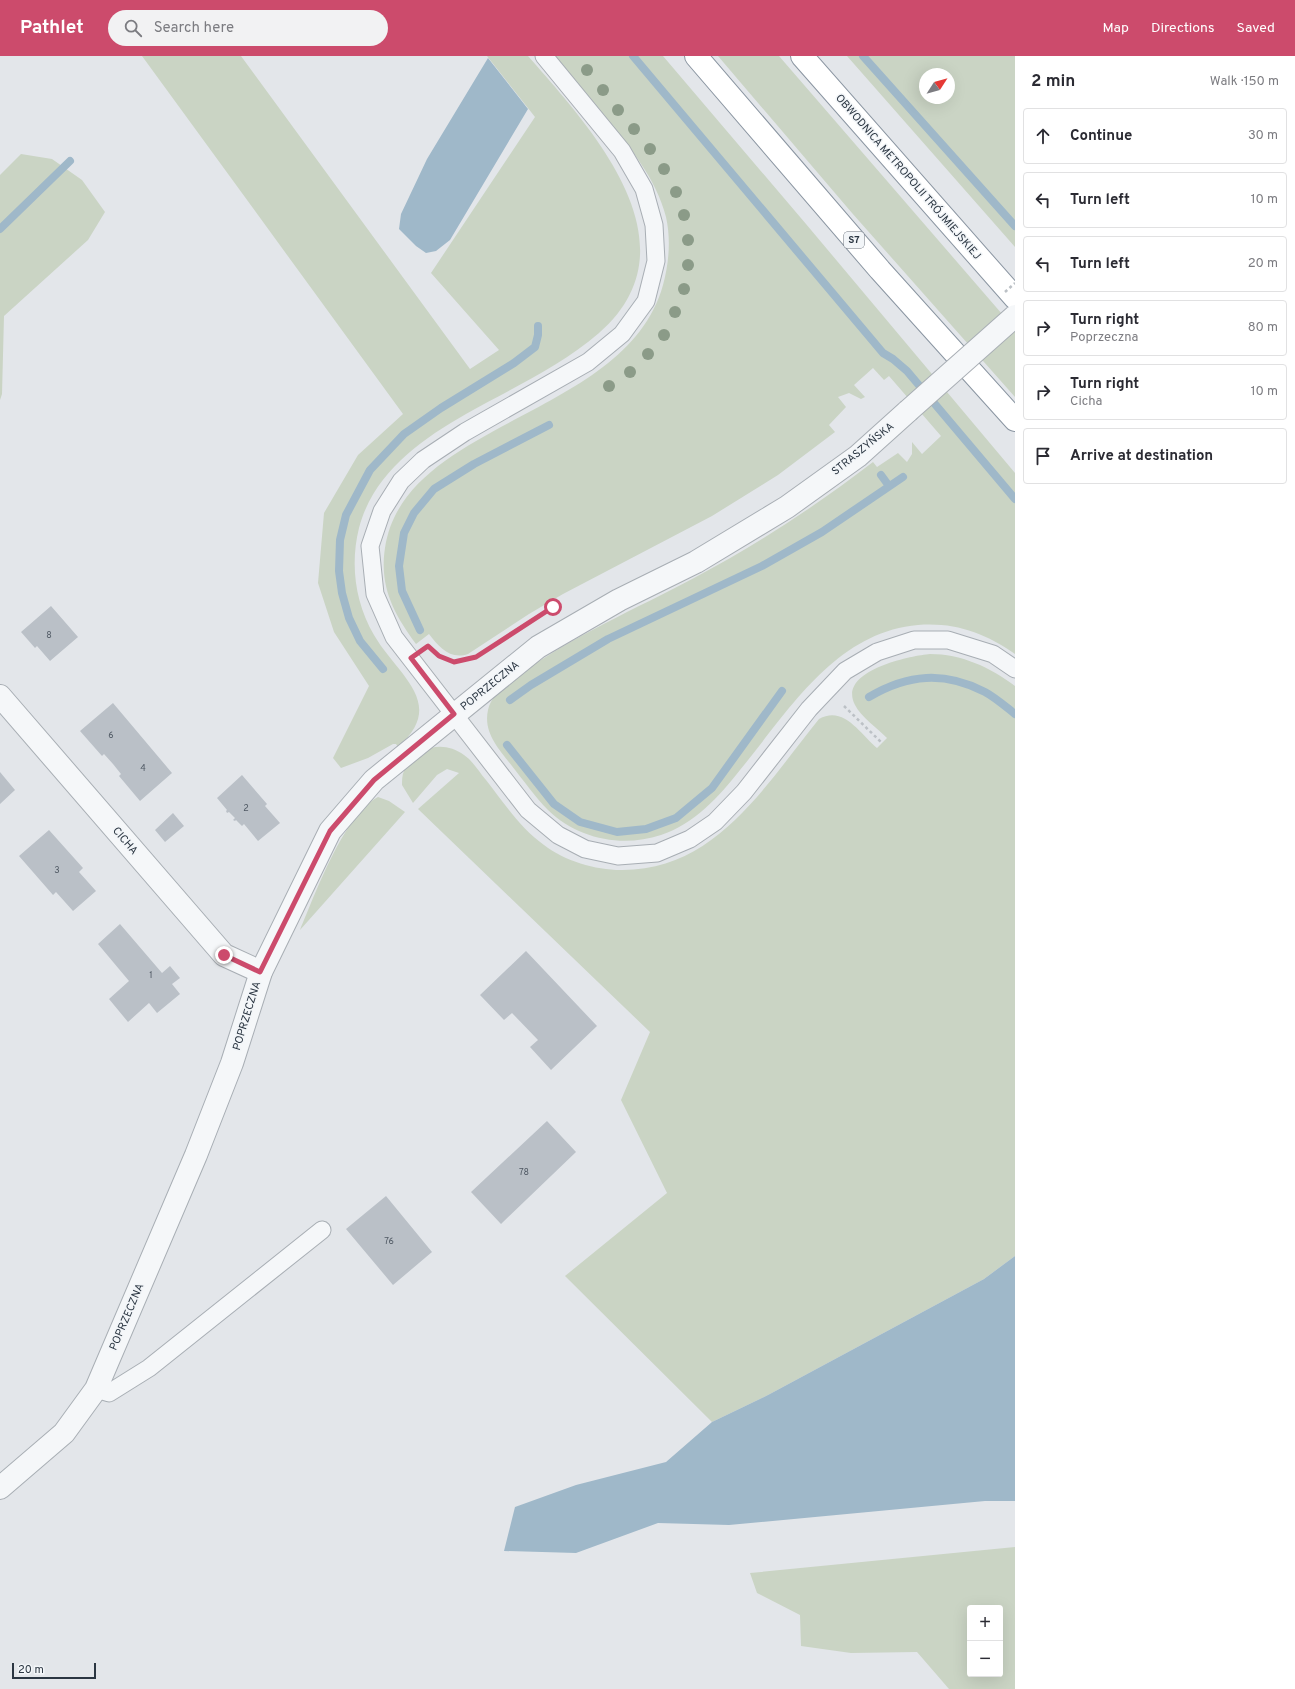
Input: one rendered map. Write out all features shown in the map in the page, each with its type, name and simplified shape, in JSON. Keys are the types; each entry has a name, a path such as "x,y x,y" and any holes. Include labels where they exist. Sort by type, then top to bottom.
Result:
{"highway":[{"name":"S7","path":"696,56 875,264 1015,420"},
{"name":"OBWODNICA METROPOLII TRÓJMIEJSKIEJ","path":"802,56 1015,298"}],"street":[{"name":"STRASZYŃSKA","path":"696,562 786,507 858,456 1015,316"},
{"name":"POPRZECZNA","path":"0,1488 64,1433 96,1389 196,1156 232,1063 260,972 330,831 374,780 538,647 619,600 696,562"},
{"name":"CICHA","path":"0,696 224,955 260,972"}],"lane":[{"path":"544,56 622,151 644,189 654,225 656,261 646,301 622,334 588,362 465,432 423,460 401,481 382,511 370,546 375,594 394,637 528,810 558,835 586,848 618,856 657,853 690,839 715,822 744,792 809,709 845,671 877,652 914,640 948,640 993,654 1015,669"},
{"path":"96,1389 110,1394 149,1368 322,1230"}],"path":[{"path":"411,658 428,646 439,656 454,662 476,657 508,636"},
{"path":"827,690 882,743"}],"green space":[{"path":"142,56 241,56 470,369 499,350 431,273 535,117 487,56 528,56 580,117 605,152 625,188 638,226 639,263 628,299 599,333 551,367 466,414 432,435 400,460 375,491 366,509 356,542 356,583 362,610 368,623 374,635 405,676 413,690 418,703 419,717 412,731 398,747 396,744 393,744 368,758 341,768 333,758 369,686 334,632 318,583 324,513 358,455 403,414"},
{"path":"555,56 663,56 1015,473 1015,654 992,640 969,630 945,625 918,625 888,631 862,642 838,659 816,678 776,724 732,780 714,800 695,817 661,835 631,841 601,838 587,834 560,820 543,805 493,740 487,718 492,700 504,687 538,662 581,636 672,590 741,552 830,494 873,462 877,467 898,453 907,462 912,454 912,442 922,454 941,436 889,376 884,380 873,368 854,385 865,397 861,399 849,393 838,397 846,407 829,425 835,432 778,475 712,516 563,594 529,614 468,654 450,654 441,648 429,634 416,644 395,611 386,588 384,575 385,548 401,505 431,472 472,444 564,393 607,364 641,329 663,285 665,277 669,251 668,225 656,189 641,163 632,151"},
{"path":"718,56 779,56 1015,329 1015,397 852,213"},
{"path":"847,56 1015,56 1015,247"},
{"path":"21,154 52,159 82,180 105,212 88,240 4,316 2,394 0,400 0,175"},
{"path":"930,654 953,656 975,663 996,673 1015,686 1015,1256 984,1279 768,1395 712,1422 565,1276 667,1193 621,1100 650,1032 418,809 459,773 447,769 437,775 413,803 402,785 403,774 409,763 422,751 439,747 447,747 456,750 473,763 527,831 552,851 581,864 611,870 655,866 685,856 711,840 736,819 758,796 819,719 828,716 844,718 858,729 877,748 887,738 865,718 855,705 852,693 856,683 865,674 892,662"},
{"path":"378,797 389,801 405,812 300,930 322,877 342,837 366,806"},
{"path":"1015,1547 1015,1689 949,1689 917,1652 851,1653 801,1646 800,1615 757,1593 750,1573"}],"water":[{"path":"488,58 528,109 450,240 436,251 426,253 416,246 399,229 401,214 427,159"},
{"path":"1015,1256 1015,1501 985,1501 729,1525 658,1523 576,1553 504,1551 515,1507 576,1485 666,1462 712,1422 768,1395 984,1279"}],"building":[{"path":"51,606 78,637 50,661 37,646 35,648 21,632"},
{"path":"113,703 172,773 140,801 119,776 121,774 113,764 104,754 102,756 80,731"},
{"path":"0,772 15,790 0,804"},
{"path":"242,775 267,804 265,806 280,823 258,841 244,824 242,826 236,820 233,820 235,818 229,812 227,813 227,810 217,798"},
{"path":"173,813 184,826 165,842 155,830"},
{"path":"49,830 83,868 79,872 96,891 73,911 56,892 53,895 19,856"},
{"path":"120,924 162,973 170,966 180,978 172,984 180,994 157,1013 149,1003 128,1022 109,999 129,981 98,944"},
{"path":"526,951 597,1026 551,1070 530,1047 538,1040 512,1013 504,1020 480,995"},
{"path":"547,1121 576,1152 501,1224 471,1192"},
{"path":"386,1196 432,1252 393,1285 346,1229"}],"waterway":[{"path":"633,56 883,353 907,371 1015,499"},
{"path":"863,56 1015,226"},
{"path":"0,229 70,161"},
{"path":"383,669 360,641 349,618 342,593 339,571 340,540 346,515 370,470 404,434 441,408 514,363 535,347 538,335 538,326"},
{"path":"420,630 402,591 399,566 404,533 414,513 434,489 474,464 549,425"},
{"path":"881,475 889,486"},
{"path":"510,700 531,685 608,639 762,566 822,532 903,477"},
{"path":"869,697 884,689 912,680 941,678 970,685 985,692 1015,714"},
{"path":"507,745 554,804 580,822 617,832 646,829 676,818 712,788 782,691"}],"route":[{"path":"224,955 260,972 330,831 374,780 454,714 411,658 428,646 439,656 454,662 476,657 553,607"}]}
